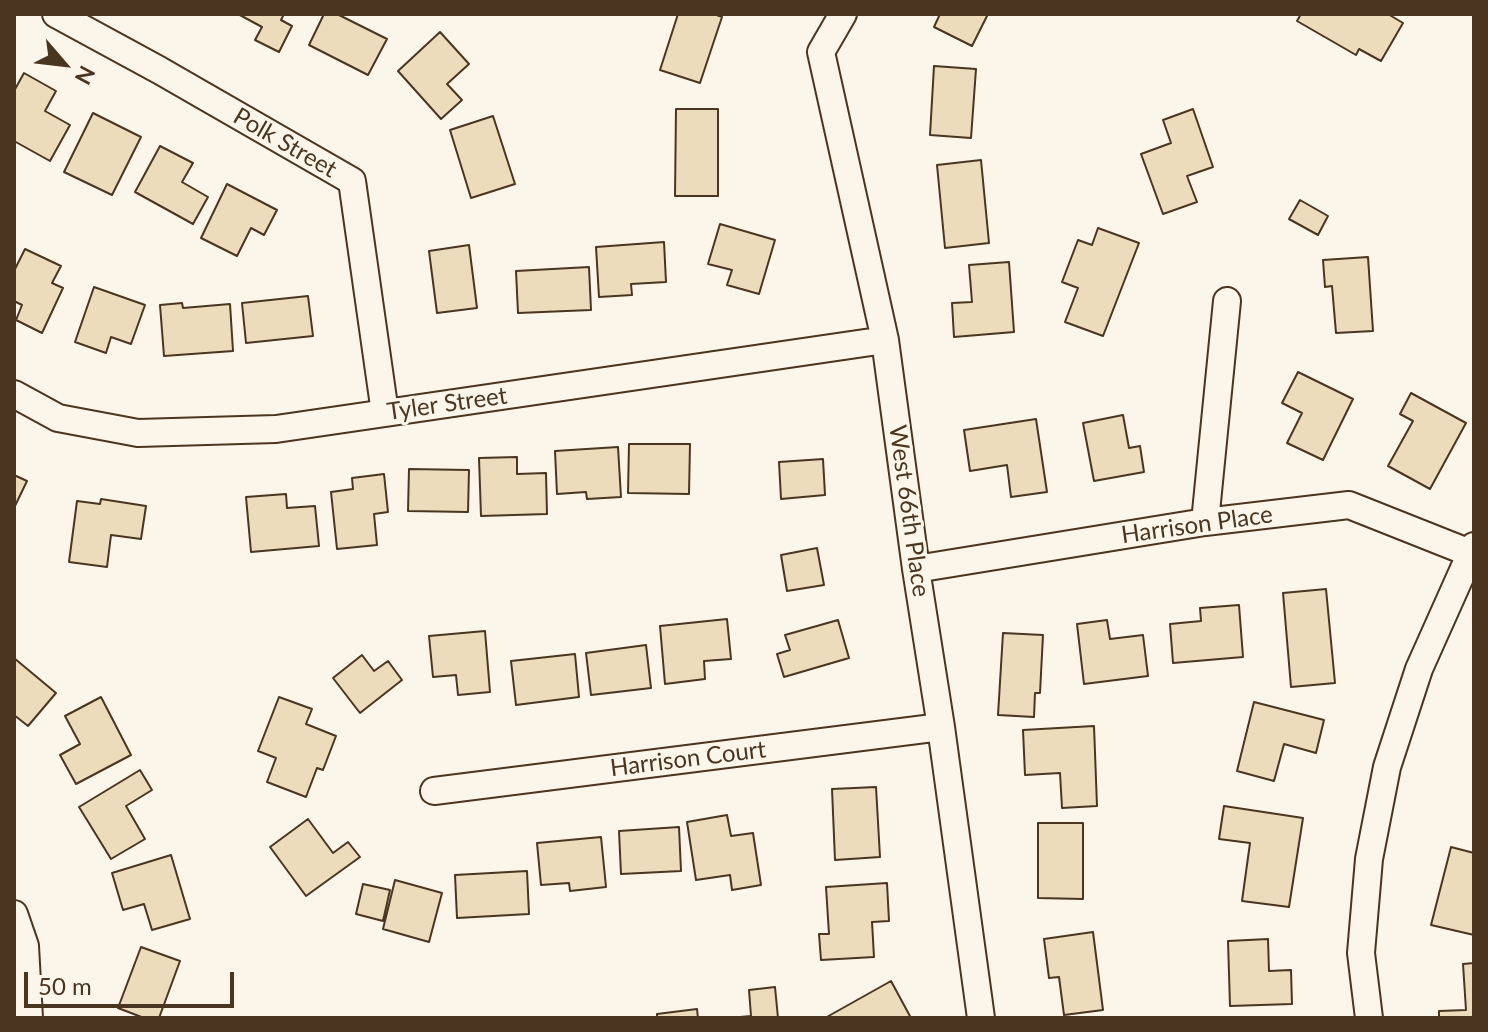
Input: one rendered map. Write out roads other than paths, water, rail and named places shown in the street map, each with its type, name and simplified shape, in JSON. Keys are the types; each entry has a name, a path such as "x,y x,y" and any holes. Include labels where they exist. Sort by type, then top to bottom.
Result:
{"street":[{"name":"Polk Street","path":"56,14 352,181 385,413"},
{"name":"West 66th Place","path":"843,14 821,52 885,340 981,1018"},
{"path":"1205,522 1227,301"},
{"name":"Tyler Street","path":"14,394 58,418 138,433 276,429 885,340"},
{"name":"Harrison Place","path":"916,569 1205,522 1349,505 1472,550"},
{"path":"1369,1018 1361,953 1369,859 1387,767 1419,669 1472,550"},
{"name":"Harrison Court","path":"434,791 941,727"},
{"path":"14,914 25,946 29,1018"}]}
